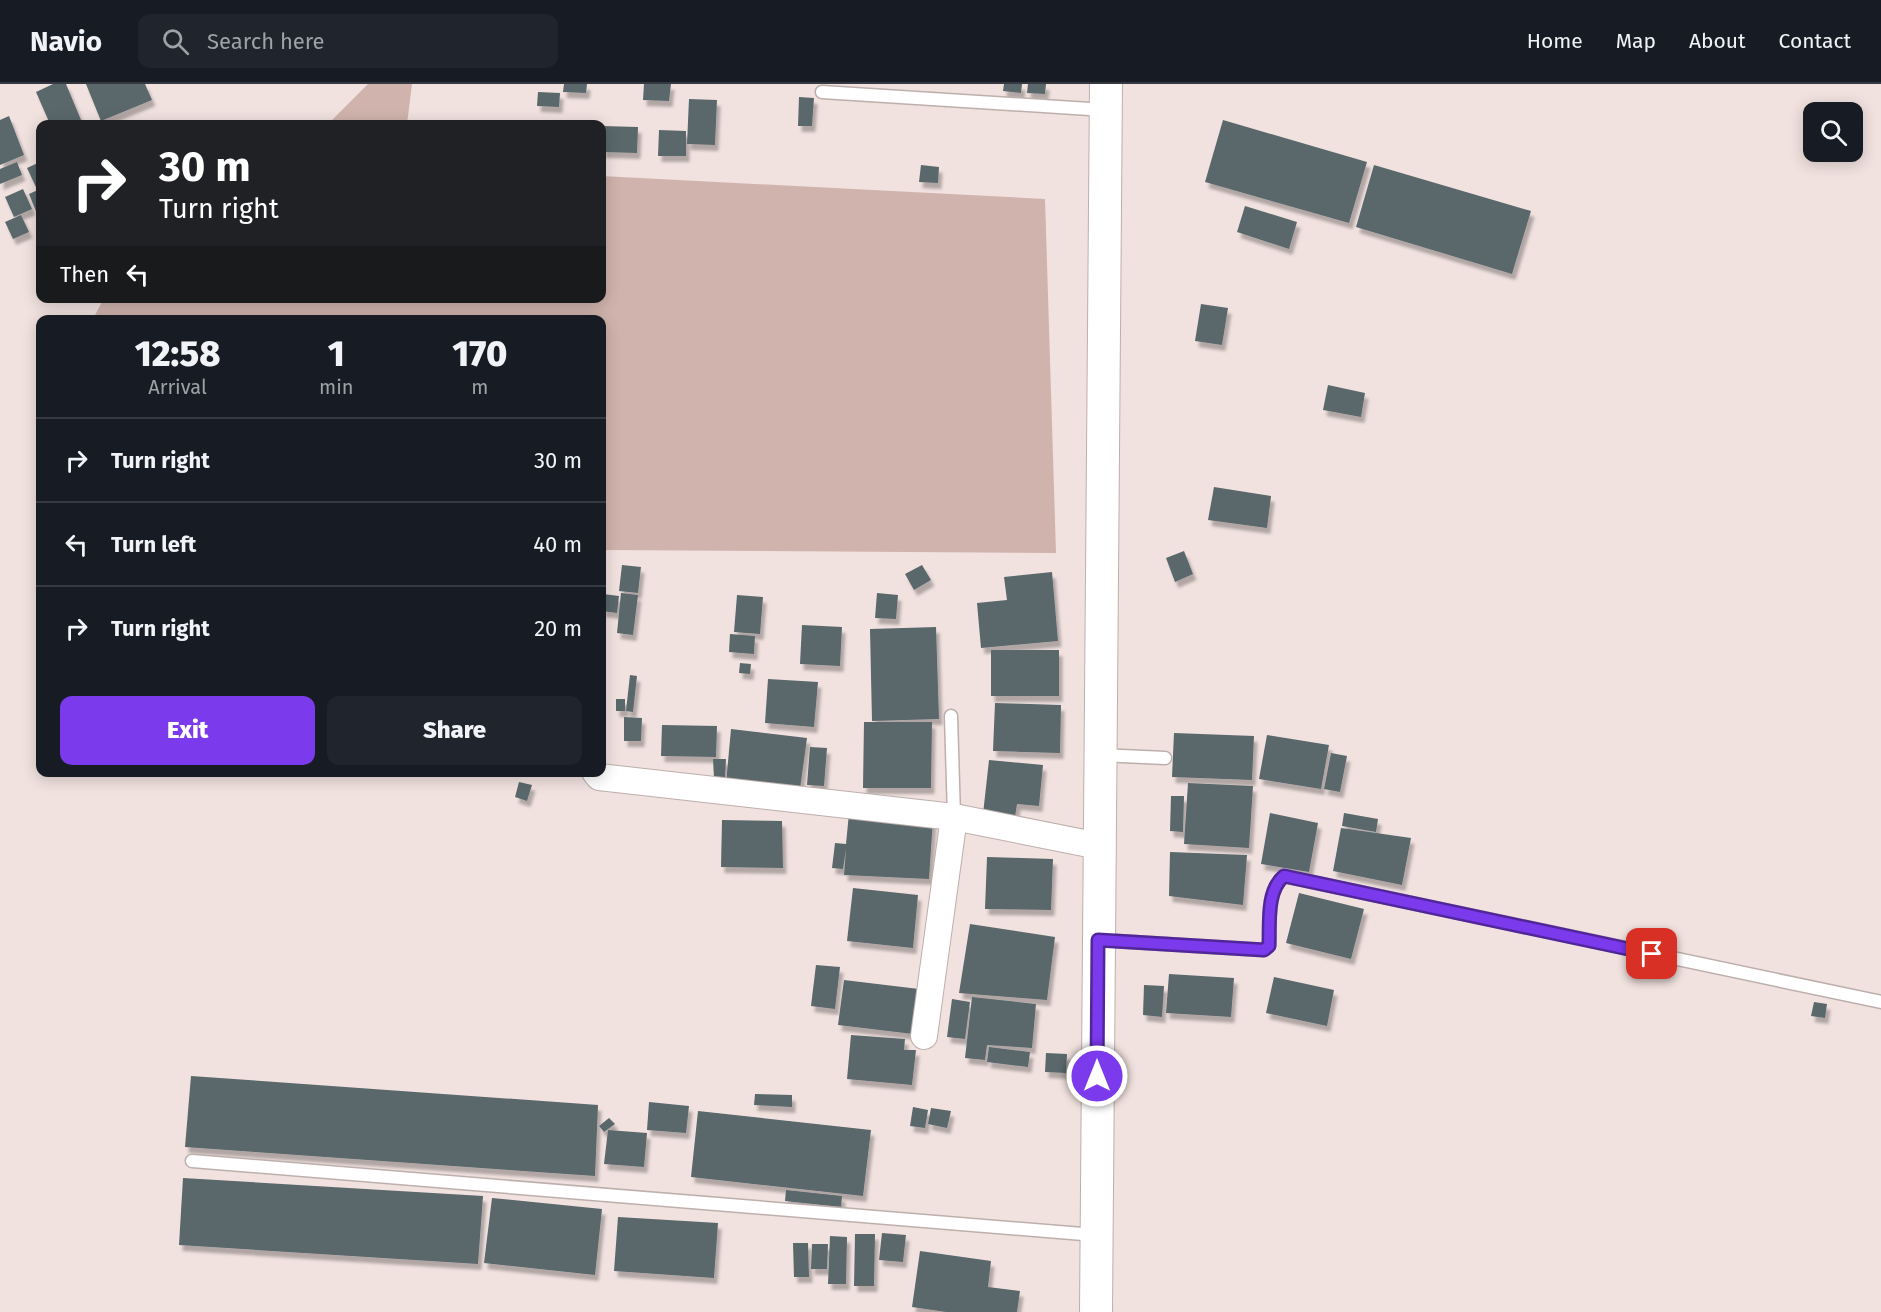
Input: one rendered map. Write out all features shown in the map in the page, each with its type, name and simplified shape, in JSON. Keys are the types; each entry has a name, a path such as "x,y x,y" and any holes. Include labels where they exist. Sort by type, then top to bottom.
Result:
{"street":[{"path":"1096,1312 1106,97"},
{"path":"599,777 954,817 1099,846"},
{"path":"924,1036 954,817"}],"lane":[{"path":"822,92 1106,97"},
{"path":"951,716 954,817"},
{"path":"1100,755 1165,758"},
{"path":"1098,940 1264,950 1269,946 1275,883 1284,876 1881,1002"},
{"path":"192,1161 1096,1235"}],"shaded area":[{"path":"368,84 412,84 408,120 332,120"},
{"path":"606,176 1045,199 1056,553 606,550 606,315 95,315 101,303 606,303"}],"building":[{"path":"53,84 66,84 81,120 48,120 36,92"},
{"path":"86,84 145,84 152,100 101,120"},
{"path":"564,84 587,84 586,93 563,92"},
{"path":"644,84 671,84 669,101 643,100"},
{"path":"1004,84 1022,84 1021,93 1003,91"},
{"path":"1028,84 1046,84 1045,94 1027,93"},
{"path":"538,92 560,93 559,107 537,106"},
{"path":"799,97 814,98 812,126 798,126"},
{"path":"689,99 717,100 715,145 687,144"},
{"path":"9,116 24,155 0,165 0,120"},
{"path":"1223,120 1367,162 1349,223 1205,182"},
{"path":"606,126 638,127 637,153 606,152"},
{"path":"659,130 686,131 686,156 658,156"},
{"path":"17,162 22,175 0,184 0,169"},
{"path":"36,164 36,187 27,168"},
{"path":"921,165 939,167 938,183 919,182"},
{"path":"1374,165 1531,211 1512,274 1356,227"},
{"path":"23,189 32,209 14,217 5,197"},
{"path":"36,191 36,211 29,194"},
{"path":"1245,206 1297,222 1289,249 1237,232"},
{"path":"21,215 29,232 13,239 5,222"},
{"path":"1201,304 1228,308 1222,345 1195,341"},
{"path":"1328,385 1365,393 1361,417 1323,410"},
{"path":"1214,487 1271,496 1267,528 1208,520"},
{"path":"1184,551 1193,574 1175,582 1166,558"},
{"path":"622,565 641,567 638,593 619,591"},
{"path":"922,565 931,580 914,590 905,574"},
{"path":"1052,572 1058,641 981,648 977,603 1007,600 1004,577"},
{"path":"621,593 638,595 633,635 617,633"},
{"path":"877,593 898,595 896,619 875,618"},
{"path":"606,594 619,596 617,613 606,612"},
{"path":"737,595 763,597 760,634 734,632"},
{"path":"802,625 842,627 840,666 800,664"},
{"path":"936,627 939,719 872,721 870,629"},
{"path":"730,634 755,636 754,654 729,652"},
{"path":"991,650 1059,650 1059,696 991,696"},
{"path":"740,663 751,664 750,674 739,673"},
{"path":"630,675 637,676 633,712 626,711"},
{"path":"768,679 818,682 814,727 765,723"},
{"path":"616,699 625,699 625,711 616,711"},
{"path":"995,703 1061,705 1060,753 993,751"},
{"path":"624,717 642,718 641,741 624,741"},
{"path":"864,722 932,722 931,788 863,788"},
{"path":"662,725 717,726 716,757 661,756"},
{"path":"731,729 807,738 800,789 726,784"},
{"path":"1174,733 1254,736 1252,780 1172,777"},
{"path":"1267,735 1329,745 1321,789 1259,779"},
{"path":"810,747 827,748 824,786 807,785"},
{"path":"1331,753 1347,756 1340,792 1324,789"},
{"path":"713,759 726,759 725,778 714,778"},
{"path":"989,760 1043,765 1039,806 1017,804 1015,817 983,814"},
{"path":"519,782 532,785 527,801 515,797"},
{"path":"1188,783 1253,786 1249,848 1184,844"},
{"path":"1171,796 1184,796 1183,832 1170,831"},
{"path":"849,813 933,819 929,879 844,875 846,849 843,869 832,868 835,843 846,844"},
{"path":"1270,813 1318,823 1309,872 1261,864"},
{"path":"1344,813 1378,819 1376,832 1342,826"},
{"path":"722,820 782,821 783,868 721,867"},
{"path":"1341,828 1411,838 1402,885 1333,871"},
{"path":"1170,852 1247,855 1243,905 1169,896"},
{"path":"987,857 1053,859 1051,910 985,909"},
{"path":"853,888 918,895 913,948 847,941"},
{"path":"1299,893 1364,909 1351,959 1286,943"},
{"path":"970,924 1055,937 1047,1000 959,993"},
{"path":"816,965 840,967 835,1009 811,1006"},
{"path":"1169,974 1234,978 1231,1017 1166,1013"},
{"path":"1274,977 1334,990 1327,1026 1266,1013"},
{"path":"844,980 919,989 913,1034 838,1025"},
{"path":"1144,985 1164,986 1162,1017 1143,1015"},
{"path":"972,997 1036,1004 1032,1048 987,1045 985,1060 965,1058"},
{"path":"952,999 970,1002 965,1039 947,1037"},
{"path":"1814,1002 1827,1004 1825,1018 1811,1016"},
{"path":"851,1035 905,1039 904,1050 916,1050 912,1085 847,1079"},
{"path":"989,1047 1030,1052 1028,1067 987,1062"},
{"path":"1046,1053 1067,1054 1066,1073 1045,1072"},
{"path":"191,1076 598,1105 595,1176 185,1147"},
{"path":"755,1094 792,1095 792,1107 754,1105"},
{"path":"649,1102 689,1106 686,1133 647,1130"},
{"path":"913,1107 928,1110 925,1128 910,1126"},
{"path":"931,1108 951,1111 947,1128 928,1124"},
{"path":"698,1111 871,1130 863,1196 691,1177"},
{"path":"609,1118 615,1124 604,1132 599,1126"},
{"path":"608,1130 647,1133 644,1167 604,1164"},
{"path":"183,1178 483,1196 478,1264 179,1245"},
{"path":"786,1190 842,1196 841,1207 785,1201"},
{"path":"492,1198 602,1209 595,1275 484,1263"},
{"path":"618,1217 718,1223 714,1278 614,1271"},
{"path":"882,1233 906,1235 903,1262 879,1260"},
{"path":"855,1234 875,1234 874,1286 854,1286"},
{"path":"830,1236 847,1237 846,1284 828,1284"},
{"path":"793,1243 808,1243 809,1277 794,1277"},
{"path":"812,1244 828,1244 827,1269 811,1269"},
{"path":"920,1251 991,1261 988,1287 1020,1291 1017,1312 946,1312 912,1307"}],"route":[{"path":"1097,1076 1098,940 1264,950 1269,946 1275,883 1284,876 1652,954"}]}
